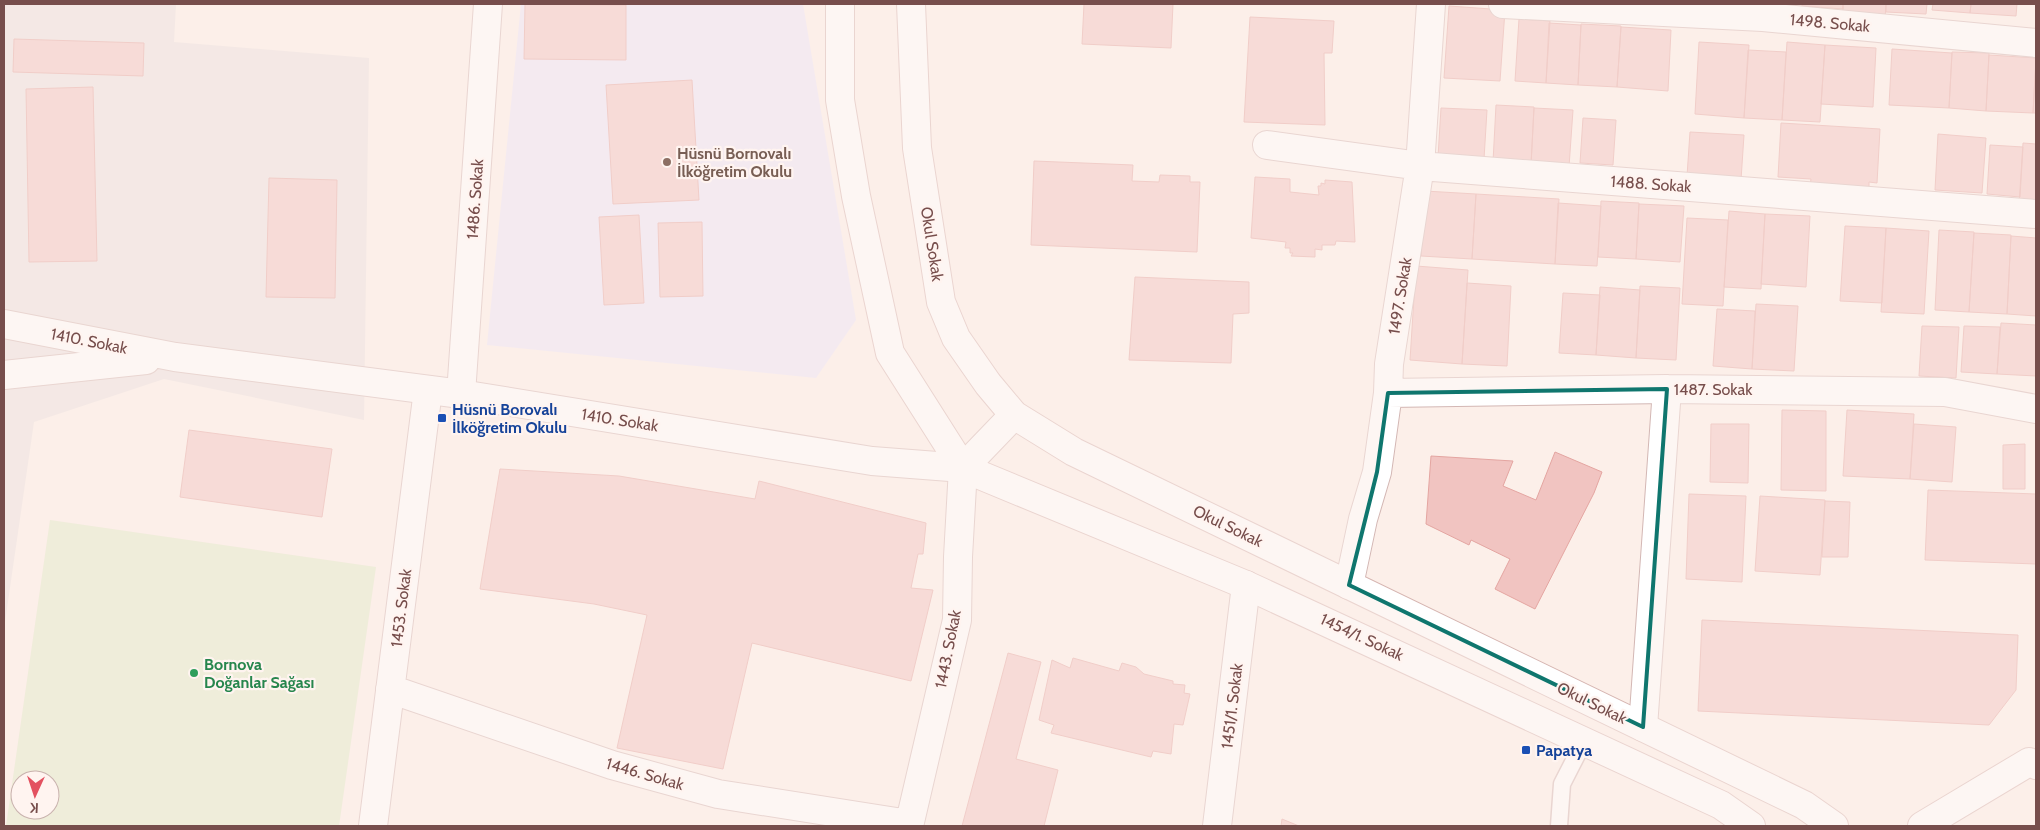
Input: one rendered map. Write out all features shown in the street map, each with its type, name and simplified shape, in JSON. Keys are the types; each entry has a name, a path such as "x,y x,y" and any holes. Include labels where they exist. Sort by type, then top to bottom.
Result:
{"street":[{"name":"1486. Sokak","path":"461,394 488,4"},
{"path":"840,4 840,100 856,196 890,353 963,468 1014,415"},
{"name":"Okul Sokak","path":"911,4 917,148 941,302 956,338 988,384 1014,415 1074,452 1804,805 1834,826"},
{"name":"1497. Sokak","path":"1349,585 1363,518 1378,472 1388,393 1389,364 1420,166 1431,4"},
{"name":"1498. Sokak","path":"1503,4 1763,17 2036,43"},
{"name":"1488. Sokak","path":"1267,145 1420,166 2036,214"},
{"name":"1410. Sokak","path":"4,324 175,358 461,394 872,461 963,468"},
{"name":"1410. Sokak","path":"4,375 175,358"},
{"path":"1643,727 1667,388"},
{"name":"1487. Sokak","path":"1388,393 1667,388 1945,392 2036,409"},
{"name":"1453. Sokak","path":"373,826 428,390"},
{"name":"1454/1. Sokak","path":"963,468 1246,585 1722,805 1751,826"},
{"name":"1443. Sokak","path":"909,825 957,620 963,468"},
{"name":"1451/1. Sokak","path":"1217,826 1246,585"},
{"name":"1446. Sokak","path":"390,689 612,765 718,794 909,825"},
{"path":"1922,826 2029,762 2036,765"}],"lane":[{"path":"1559,826 1562,784 1584,741"}],"highlighted area":[{"path":"1667,389 1643,727 1349,585 1377,472 1388,393"}],"shaded area":[{"path":"4,4 176,4 174,42 369,58 364,420 164,379 34,422 4,629"},
{"name":"Hüsnü Bornovalı İlköğretim Okulu","path":"521,4 803,4 856,320 816,378 487,345"}],"green space":[{"name":"Bornova Doğanlar Sağası","path":"50,520 376,567 339,826 6,826 10,798 10,820 60,820 60,770 14,770"}],"building":[{"path":"525,4 626,5 626,60 524,59"},
{"path":"1084,4 1173,4 1171,48 1082,44"},
{"path":"1802,4 1843,4 1843,9 1802,6"},
{"path":"1843,4 1886,4 1885,19 1843,17"},
{"path":"1886,4 1927,4 1926,14 1886,12"},
{"path":"1933,4 1971,4 1970,13 1932,10"},
{"path":"1971,4 2017,4 2016,16 1970,13"},
{"path":"1449,6 1505,10 1500,81 1444,78"},
{"path":"1250,17 1334,21 1332,53 1324,53 1325,125 1244,122"},
{"path":"1519,19 1550,21 1546,83 1515,81"},
{"path":"1549,23 1581,25 1578,85 1546,83"},
{"path":"1581,24 1621,26 1617,87 1578,85"},
{"path":"1621,27 1671,30 1668,91 1617,87"},
{"path":"14,39 144,43 143,76 13,72"},
{"path":"1699,42 1749,45 1744,118 1695,114"},
{"path":"1787,42 1825,45 1820,122 1782,120"},
{"path":"1825,45 1876,48 1873,107 1821,104"},
{"path":"1892,49 1952,53 1949,108 1889,105"},
{"path":"1748,50 1786,52 1782,120 1744,118"},
{"path":"1952,52 1989,53 1986,111 1949,108"},
{"path":"1989,55 2036,58 2033,113 1986,111"},
{"path":"2036,60 2036,113 2033,113"},
{"path":"692,80 699,200 613,204 606,85"},
{"path":"93,87 97,261 29,262 26,89"},
{"path":"1496,105 1534,107 1531,165 1493,162"},
{"path":"1441,108 1487,110 1484,159 1438,157"},
{"path":"1534,108 1573,110 1569,167 1531,165"},
{"path":"1583,118 1616,120 1613,165 1580,163"},
{"path":"1781,123 1880,129 1877,183 1869,182 1869,190 1810,186 1811,179 1778,177"},
{"path":"1690,132 1744,135 1741,180 1687,176"},
{"path":"1938,134 1986,138 1982,193 1935,190"},
{"path":"2023,143 2036,144 2036,206 2019,205"},
{"path":"1990,145 2023,147 2020,197 1987,194"},
{"path":"1034,161 1133,165 1132,181 1159,182 1160,175 1190,176 1190,182 1200,182 1197,252 1031,245"},
{"path":"1255,177 1290,179 1290,192 1319,195 1318,186 1321,186 1321,183 1325,184 1325,180 1352,182 1355,242 1336,241 1335,245 1322,245 1322,250 1315,249 1315,257 1291,256 1293,253 1290,253 1290,248 1285,248 1286,242 1251,238"},
{"path":"269,178 337,180 335,298 266,297"},
{"path":"1425,191 1476,194 1472,259 1421,256"},
{"path":"1476,194 1559,199 1555,264 1472,259"},
{"path":"1601,201 1639,203 1636,259 1598,257"},
{"path":"1558,203 1601,206 1597,266 1555,264"},
{"path":"1639,204 1684,206 1680,262 1636,259"},
{"path":"1729,211 1765,214 1761,289 1724,287"},
{"path":"1765,214 1810,216 1806,287 1761,284"},
{"path":"639,215 644,303 604,305 599,217"},
{"path":"1687,218 1728,220 1723,306 1682,304"},
{"path":"702,222 703,296 660,297 658,223"},
{"path":"1845,226 1886,228 1882,303 1840,301"},
{"path":"1886,228 1929,231 1924,314 1881,312"},
{"path":"1939,230 1974,232 1969,312 1935,310"},
{"path":"1974,233 2011,235 2007,314 1969,312"},
{"path":"2011,236 2036,238 2036,316 2007,314"},
{"path":"1416,266 1468,270 1462,364 1410,360"},
{"path":"1135,277 1249,282 1249,313 1233,314 1231,363 1129,360"},
{"path":"1467,283 1511,286 1507,366 1462,364"},
{"path":"1640,286 1680,288 1676,360 1636,358"},
{"path":"1600,287 1640,290 1636,358 1596,355"},
{"path":"1563,293 1600,295 1596,355 1559,353"},
{"path":"1756,304 1798,306 1794,371 1752,369"},
{"path":"1717,309 1755,311 1752,369 1713,366"},
{"path":"2001,323 2036,325 2036,376 1997,374"},
{"path":"1922,326 1959,327 1956,378 1919,376"},
{"path":"1964,326 2000,327 1997,374 1961,372"},
{"path":"1782,410 1826,411 1826,491 1781,490"},
{"path":"1847,410 1914,414 1910,479 1843,476"},
{"path":"1711,424 1749,424 1748,483 1710,482"},
{"path":"1914,424 1956,427 1952,482 1910,479"},
{"path":"189,430 332,449 322,517 180,497"},
{"path":"2025,444 2025,489 2003,489 2003,445"},
{"path":"1555,452 1602,472 1594,493 1535,609 1495,589 1510,559 1471,540 1469,545 1426,524 1431,456 1513,461 1503,486 1536,500"},
{"path":"500,469 619,476 755,499 759,481 926,523 923,554 918,554 911,588 933,590 911,681 752,643 723,769 617,748 647,615 594,604 480,589"},
{"path":"1928,490 2036,494 2036,564 1925,560"},
{"path":"1689,494 1746,496 1742,582 1686,579"},
{"path":"1760,496 1825,500 1820,575 1755,571"},
{"path":"1825,501 1850,502 1848,557 1822,557"},
{"path":"1702,620 2018,635 2016,690 1989,725 1698,711"},
{"path":"1008,653 1041,662 1016,759 1058,770 1044,826 962,826"},
{"path":"1073,658 1119,671 1122,663 1136,667 1144,674 1173,681 1173,684 1185,685 1184,693 1190,694 1183,725 1174,724 1171,754 1153,751 1151,757 1051,733 1054,725 1039,720 1052,660 1070,668"},
{"path":"1282,819 1299,826 1281,826"}],"place":[{"name":"Hüsnü Bornovalı İlköğretim Okulu","path":"667,162"},
{"name":"Hüsnü Borovalı İlköğretim Okulu","path":"442,418"},
{"name":"Bornova Doğanlar Sağası","path":"194,673"},
{"name":"Papatya","path":"1526,750"}]}
